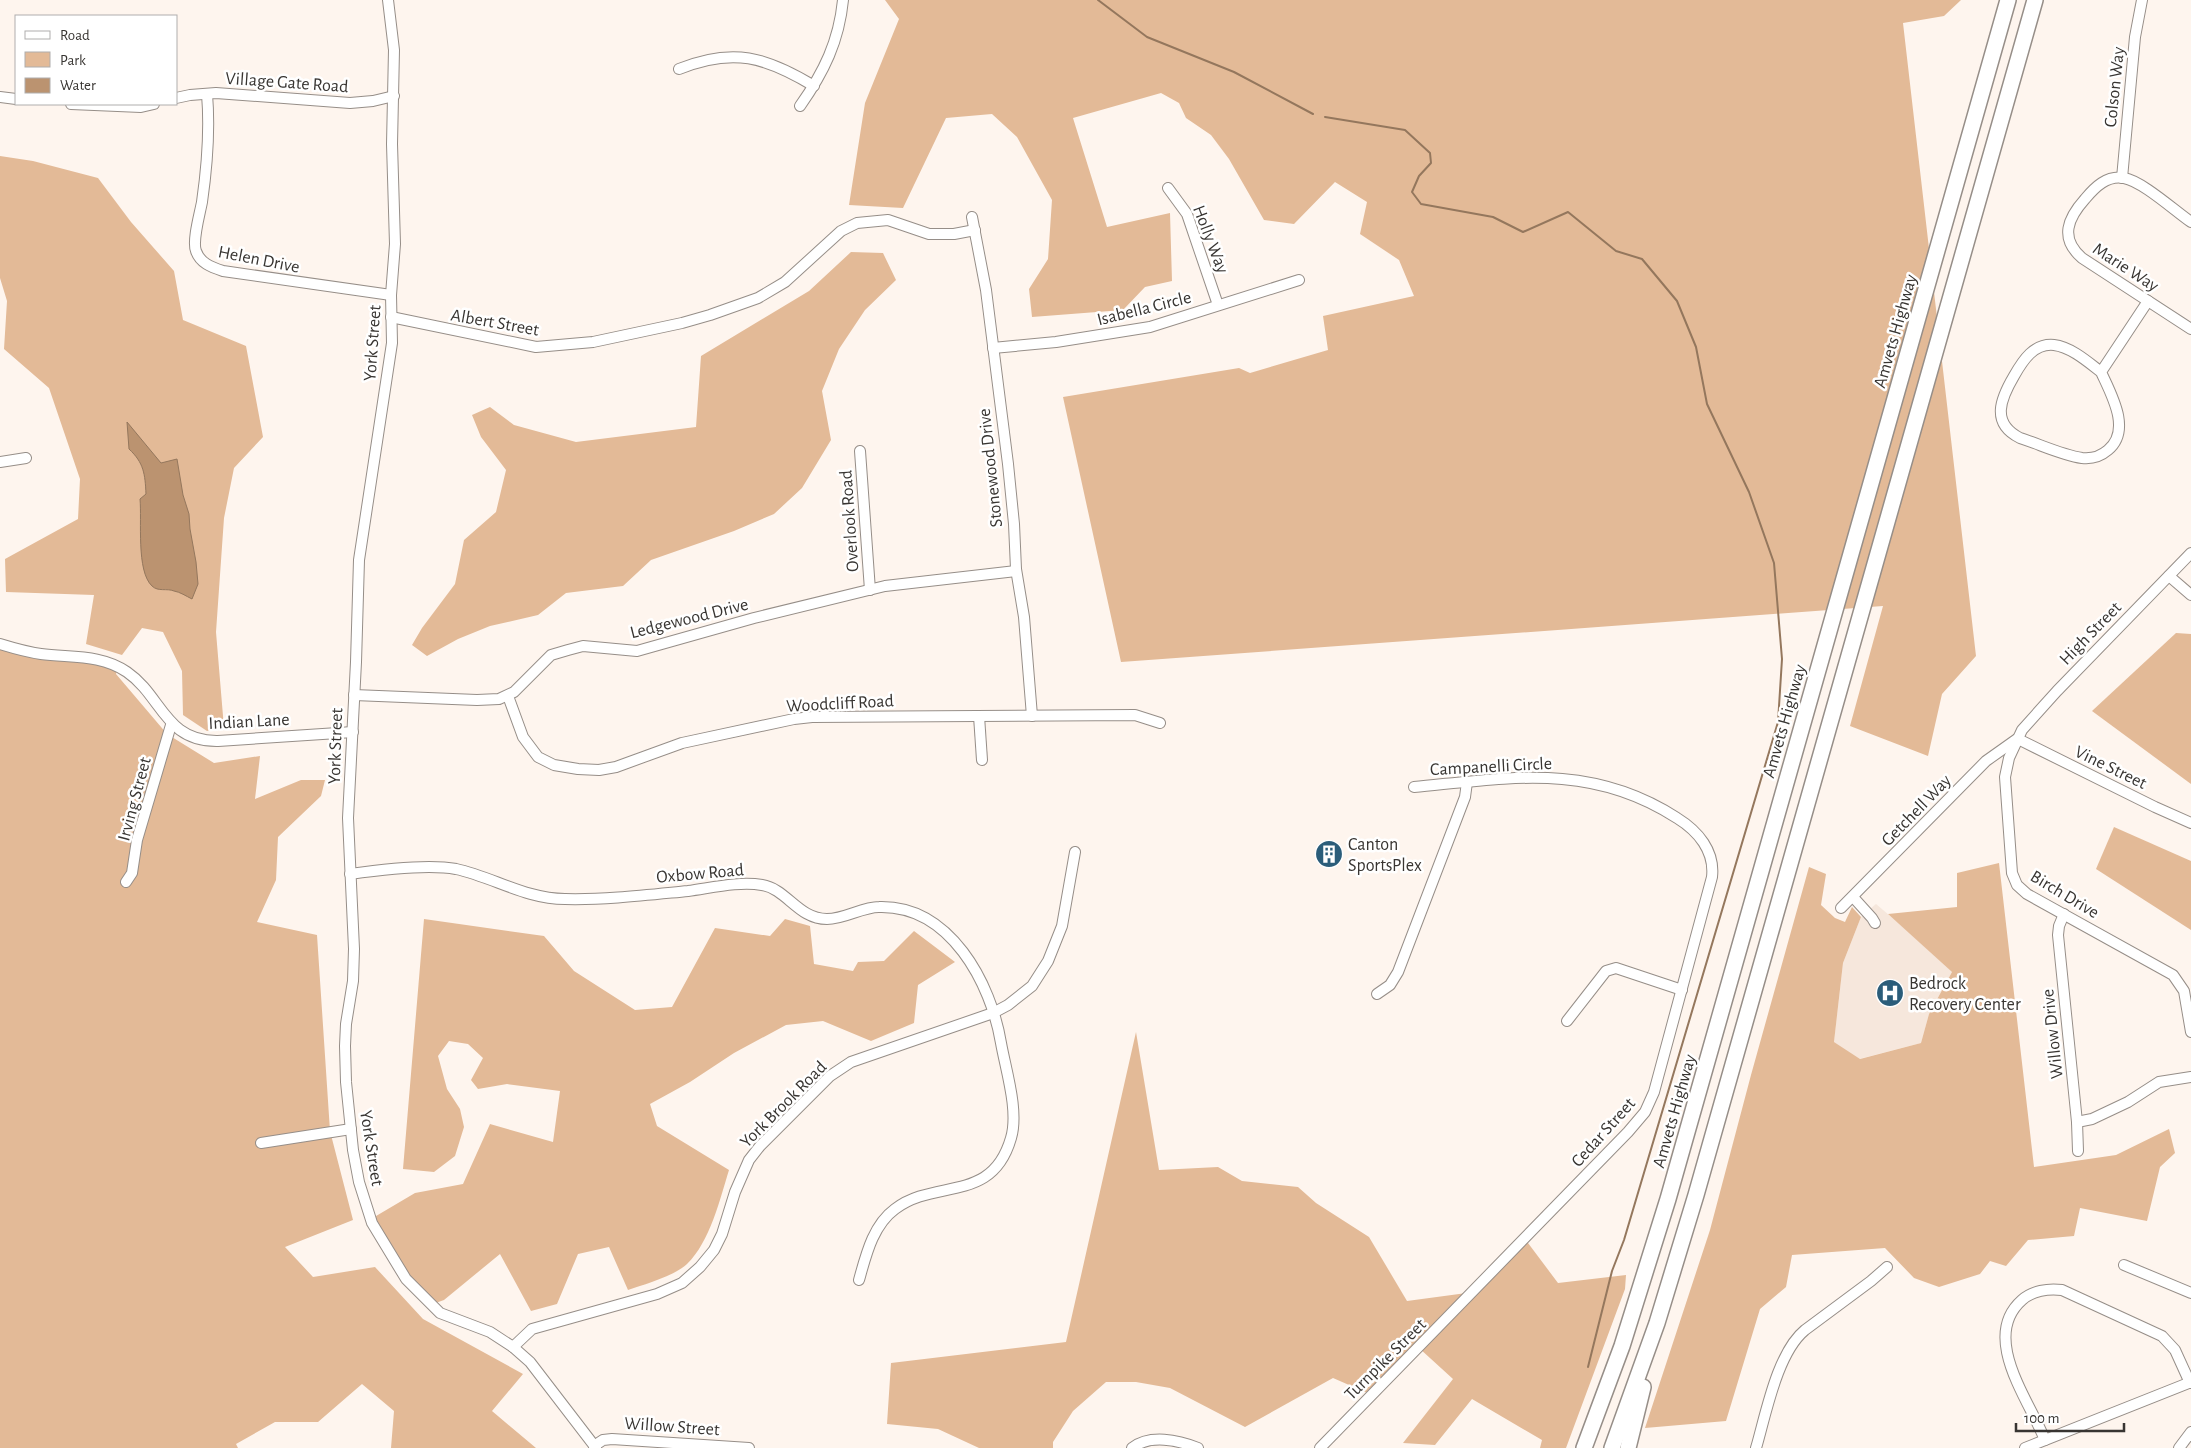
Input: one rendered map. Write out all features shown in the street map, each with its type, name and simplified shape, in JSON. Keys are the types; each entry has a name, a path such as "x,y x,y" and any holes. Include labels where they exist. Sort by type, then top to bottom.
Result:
{"highway":[{"name":"Amvets Highway","path":"1583,1448 1630,1322 1671,1190 2008,0"},
{"path":"1628,1448 1675,1267 2035,0"},
{"path":"1612,1448 1675,1267"}],"street":[{"name":"York Street","path":"388,0 394,50 392,144 395,244 391,296 392,343 359,560 348,818 354,949 353,981 346,1024 345,1046 346,1082 356,1166 367,1210 381,1240 406,1280 440,1313 490,1332 513,1347 530,1362 595,1447"},
{"path":"800,106 824,70 840,24 843,0"},
{"name":"Colson Way","path":"2122,178 2135,37 2142,0"},
{"path":"679,69 716,58 737,56 754,58 780,66 814,86"},
{"name":"Village Gate Road","path":"178,98 207,94 284,97 350,103 374,101 394,96"},
{"name":"Helen Drive","path":"207,94 206,157 195,248 199,257 206,264 222,271 391,296"},
{"path":"0,97 15,99"},
{"path":"94,105 141,107 150,105"},
{"path":"2122,178 2141,186 2191,222"},
{"name":"Marie Way","path":"2122,178 2107,180 2094,189 2072,214 2068,226 2068,234 2073,247 2079,255 2191,329"},
{"name":"Holly Way","path":"1168,188 1187,214 1218,305"},
{"name":"Stonewood Drive","path":"972,218 986,290 1008,464 1016,571 1024,617 1032,716"},
{"name":"Albert Street","path":"391,317 536,347 593,342 682,323 758,298 785,282 841,231 856,224 888,220 930,234 954,234 975,230"},
{"name":"Isabella Circle","path":"993,348 1120,333 1150,327 1299,280"},
{"path":"2100,372 2148,301"},
{"path":"2048,345 2063,347 2100,372 2119,422 2115,441 2102,454 2087,458 2077,457 2020,438 2011,433 2005,424 2000,410 2002,397 2024,359 2039,347 2048,345"},
{"name":"Overlook Road","path":"860,451 870,590"},
{"path":"0,462 26,458"},
{"name":"High Street","path":"2018,739 2030,720 2191,553"},
{"name":"Ledgewood Drive","path":"354,695 477,700 499,699 508,696 529,680 541,664 551,655 583,646 637,651 754,618 885,586 1016,571"},
{"path":"2169,576 2191,595"},
{"name":"Indian Lane","path":"0,644 41,654 92,658 120,668 136,680 172,725 190,737 206,741 353,732"},
{"name":"Woodcliff Road","path":"508,696 523,737 538,757 554,764 599,770 633,762 682,743 794,719 830,716 1135,715 1160,723"},
{"path":"979,716 982,760"},
{"name":"Irving Street","path":"126,882 132,873 137,840 172,725"},
{"name":"Vine Street","path":"2018,739 2191,823"},
{"name":"Getchell Way","path":"1841,908 1980,768 1998,752 2018,739"},
{"name":"Birch Drive","path":"2018,739 2007,765 2005,784 2013,877 2022,892 2173,975 2184,991 2191,1032"},
{"name":"Campanelli Circle","path":"1414,787 1530,777 1559,777 1621,790 1658,806 1689,826 1706,846 1713,868"},
{"path":"1377,994 1390,985 1398,972 1463,801 1467,782"},
{"name":"York Brook Road","path":"513,1347 532,1329 657,1294 682,1283 700,1268 714,1250 722,1234 735,1192 749,1160 760,1146 830,1076 851,1062 993,1013 1008,1005 1032,986 1048,961 1062,926 1075,852"},
{"name":"Oxbow Road","path":"350,874 423,868 454,869 525,893 563,899 762,885 774,889 807,915 829,919 878,906 902,909 924,917 944,930 963,951 981,981 1000,1034 1014,1116 1011,1138 1003,1158 991,1175 971,1184 911,1200 893,1210 880,1226 869,1246 859,1280"},
{"name":"Cedar Street","path":"1474,1292 1632,1128 1645,1112 1654,1092 1711,886 1713,868"},
{"path":"1853,897 1875,923"},
{"name":"Willow Drive","path":"2064,914 2059,926 2058,935 2077,1122 2078,1151"},
{"path":"1567,1021 1603,974 1612,969 1622,970 1682,990"},
{"path":"2077,1122 2092,1119 2128,1102 2159,1082 2191,1078"},
{"path":"261,1143 351,1129"},
{"path":"2124,1265 2191,1293"},
{"path":"1756,1448 1776,1380 1797,1338 1871,1281 1886,1267"},
{"path":"2025,1448 2190,1383 2172,1346 2154,1331 2062,1290 2048,1290 2029,1295 2017,1304 2011,1312 2006,1325 2004,1340 2012,1368 2045,1440"},
{"name":"Turnpike Street","path":"1320,1448 1474,1292"},
{"path":"2179,1448 2191,1432"},
{"name":"Willow Street","path":"595,1447 603,1440 612,1439 749,1448"},
{"path":"1132,1448 1142,1442 1154,1439 1178,1442 1198,1448"}],"shaded area":[{"name":"Bedrock Recovery Center","path":"1876,904 1952,972 1929,1014 1921,1043 1859,1059 1834,1042 1843,963 1861,917"}],"green space":[{"path":"885,0 1961,0 1944,16 1903,23 1976,656 1942,694 1928,756 1850,726 1883,606 1121,662 1063,397 1239,368 1250,373 1328,350 1323,316 1414,296 1399,260 1360,234 1367,202 1335,182 1294,224 1264,220 1229,159 1211,135 1186,118 1179,103 1161,93 1073,118 1107,227 1170,213 1172,281 1145,287 1123,310 1032,317 1029,289 1048,259 1052,200 1017,137 992,114 946,118 903,208 849,205 865,103 899,19"},
{"path":"0,156 33,161 98,178 131,222 174,271 183,320 246,346 263,437 234,468 224,518 216,632 224,728 207,731 183,715 182,671 163,632 142,628 122,655 86,644 94,595 6,592 5,559 78,519 80,479 49,388 4,349 7,301 0,278"},
{"path":"851,252 883,253 896,280 865,310 839,349 822,391 831,440 802,488 774,514 734,531 651,560 623,586 566,593 538,615 490,626 458,639 427,656 412,645 422,628 455,584 464,540 496,512 506,470 481,437 472,415 490,407 514,425 576,442 696,427 701,356 809,291"},
{"path":"2176,633 2191,634 2191,784 2092,711"},
{"path":"0,644 75,653 117,670 116,674 167,734 214,763 260,756 255,799 301,780 325,780 321,796 278,837 276,880 257,922 317,935 330,1131 353,1220 285,1247 313,1277 375,1267 423,1319 523,1374 492,1411 536,1448 391,1448 394,1411 362,1384 318,1422 275,1422 236,1444 238,1448 0,1448"},
{"path":"2114,827 2191,861 2191,930 2096,869"},
{"path":"1999,863 2034,1167 2116,1155 2169,1129 2175,1153 2160,1167 2147,1221 2080,1208 2074,1236 2028,1240 2006,1266 1990,1261 1980,1274 1939,1287 1914,1278 1885,1248 1792,1255 1786,1287 1760,1309 1726,1421 1645,1428 1710,1230 1809,867 1826,874 1821,905 1835,918 1845,922 1852,907 1861,917 1843,963 1834,1042 1860,1059 1921,1043 1929,1014 1952,972 1888,914 1957,907 1957,873"},
{"path":"424,919 544,936 574,971 635,1010 672,1007 715,928 770,936 785,919 810,926 814,964 853,971 858,962 884,961 914,931 955,962 918,985 914,1023 871,1041 823,1021 786,1025 734,1053 690,1082 650,1104 657,1126 729,1170 708,1232 695,1255 682,1268 659,1279 628,1290 609,1247 578,1254 557,1304 531,1311 500,1254 444,1300 430,1305 371,1219 415,1193 463,1184 490,1124 553,1142 560,1091 507,1084 478,1089 471,1080 483,1058 468,1044 449,1041 438,1056 447,1089 460,1109 464,1127 455,1156 434,1172 403,1169"},
{"path":"1136,1032 1159,1170 1218,1167 1242,1181 1298,1187 1316,1203 1369,1237 1407,1301 1474,1292 1525,1239 1558,1283 1626,1275 1625,1289 1566,1448 1540,1448 1542,1440 1472,1399 1435,1445 1403,1443 1453,1379 1419,1348 1372,1395 1333,1378 1245,1427 1170,1388 1136,1382 1106,1382 1073,1411 1053,1442 1053,1448 979,1448 938,1429 887,1424 891,1363 1066,1342"}],"water":[{"path":"127,422 161,463 177,459 183,495 189,514 196,562 198,584 192,599 181,593 154,588 147,579 142,557 140,532 140,499 146,494 145,480 141,464 129,449"}],"waterway":[{"path":"1098,0 1147,37 1234,72 1313,114"},
{"path":"1325,117 1405,130 1430,153 1431,163 1419,176 1412,192 1421,204 1493,217 1523,232 1568,212 1616,251 1642,259 1677,301 1696,347 1707,404 1749,492 1774,563 1782,659 1778,722 1624,1240 1612,1271 1588,1367"}],"place":[{"name":"Canton SportsPlex","path":"1329,854"},
{"name":"Bedrock Recovery Center","path":"1890,993"}]}
